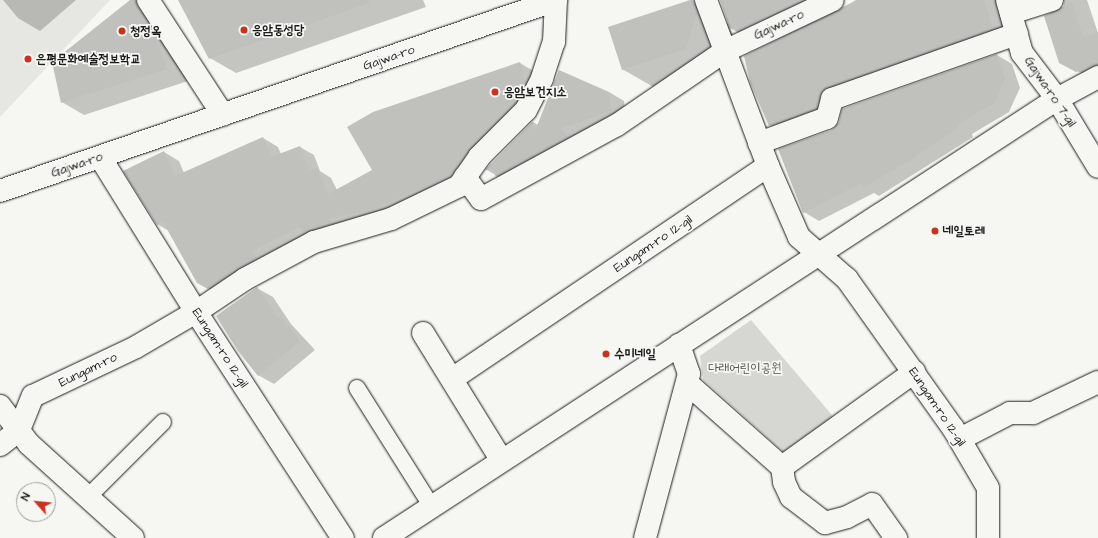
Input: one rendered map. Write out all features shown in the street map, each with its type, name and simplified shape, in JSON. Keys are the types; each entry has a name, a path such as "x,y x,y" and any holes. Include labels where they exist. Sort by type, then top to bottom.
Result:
{"street":[{"path":"148,0 223,115"},
{"name":"Gajwa-ro","path":"0,191 556,0 554,42 539,84 526,110 479,157 459,186 391,219 314,242 245,278 196,312"},
{"path":"706,0 768,166"},
{"name":"Gajwa-ro","path":"465,177 481,200 617,125 725,51 833,0"},
{"name":"Gajwa-ro 7-gil","path":"1052,0 1009,7 1022,53 1057,99 1098,167"},
{"path":"759,143 827,118 832,99 1017,34"},
{"path":"384,538 1057,99 1098,77"},
{"name":"Eungam-ro 12-gil","path":"100,157 196,312 343,538"},
{"name":"Eungam-ro 12-gil","path":"452,379 768,166 799,237 847,279 960,439 988,488 988,538"},
{"name":"Eungam-ro","path":"0,445 19,430 33,396 136,346 196,312"},
{"path":"423,333 502,462"},
{"path":"645,538 689,374 679,345"},
{"path":"782,467 914,372"},
{"path":"960,439 1010,413 1033,413 1098,382"},
{"path":"687,383 782,467 784,482 791,497 825,523 847,517 872,504 896,538"},
{"path":"0,406 29,444 133,538"}],"lane":[{"path":"357,388 432,507"},
{"path":"88,497 163,422"}],"shaded area":[{"name":"은평문화예술정보학교","path":"0,0 110,0 0,117"}],"green space":[{"name":"다래어린이공원","path":"751,320 837,421 787,455 703,380 700,356"}],"building":[{"name":"청정옥","path":"130,0 136,0 153,30 167,69 61,103 52,62"},
{"name":"응암동성당","path":"178,0 369,0 369,3 209,59"},
{"path":"694,0 697,12 686,49 622,70 608,27"},
{"path":"720,0 799,0 799,2 737,31 736,27 730,29"},
{"path":"857,0 984,0 993,29 828,87 820,95 817,109 769,126 750,82 744,56"},
{"path":"1072,2 1083,37 1098,32 1098,64 1076,72 1059,63 1044,16"},
{"path":"997,54 1005,79 994,103 957,125 958,128 909,161 863,188 862,183 803,213 778,149 832,130 839,122 842,109"},
{"path":"520,62 525,84 516,103 470,148 451,176 374,209 330,218 332,224 303,234 300,227 253,250 257,258 208,289 197,283 163,222 157,225 123,171 164,151 175,176 263,137 271,157 300,146 310,171 317,168 328,194 372,170 347,127 373,112"},
{"path":"559,70 609,92 611,111 560,129 569,137 496,177 493,170 485,170 533,121 535,131"},
{"path":"257,287 278,318 280,316 300,341 258,376 238,351 216,316"}],"place":[{"name":"응암동성당","path":"244,30"},
{"name":"청정옥","path":"122,31"},
{"name":"은평문화예술정보학교","path":"28,59"},
{"name":"응암보건지소","path":"495,92"},
{"name":"네일토레","path":"935,231"},
{"name":"수미네일","path":"606,354"}]}
